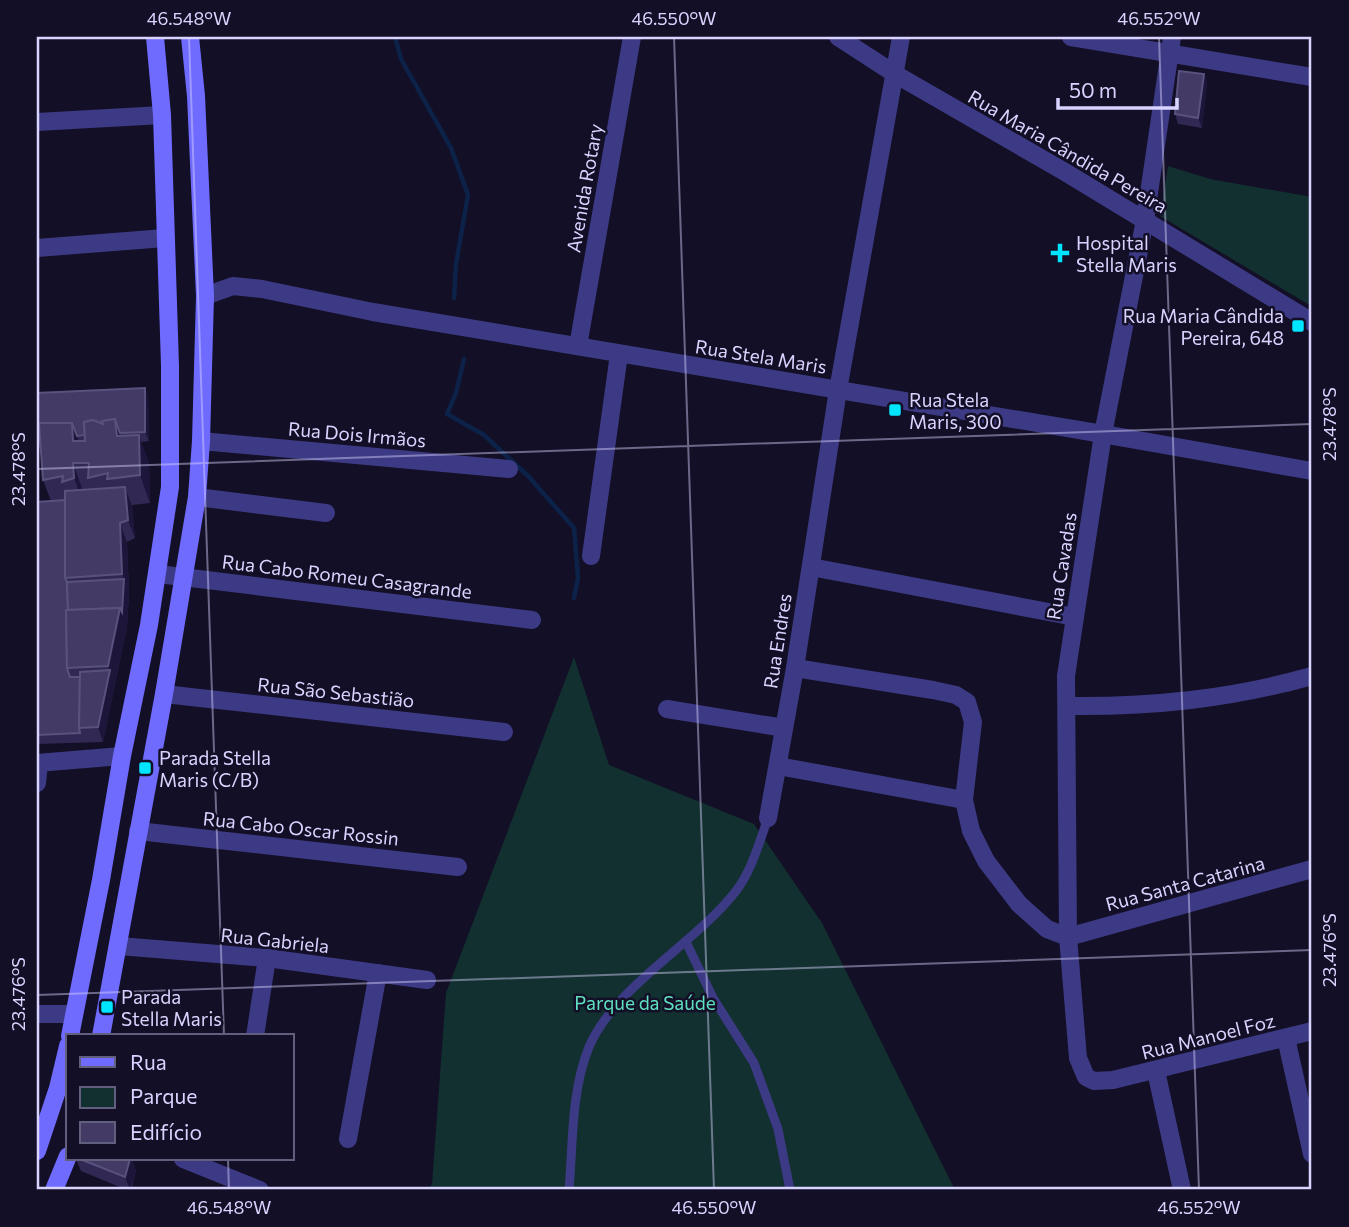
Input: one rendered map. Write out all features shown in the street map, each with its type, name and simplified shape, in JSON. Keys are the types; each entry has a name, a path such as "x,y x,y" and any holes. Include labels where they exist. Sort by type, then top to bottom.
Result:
{"main road":[{"path":"70,1034 158,574 170,486 162,115 155,37"},
{"path":"101,1034 197,497 205,296 190,37"},
{"path":"37,1151 66,1054"},
{"path":"54,1190 66,1160"}],"street":[{"name":"Avenida Rotary","path":"578,346 632,37"},
{"name":"Rua Maria Cândida Pereira","path":"838,37 895,74 1145,220 1312,322"},
{"name":"Rua Endres","path":"768,818 795,668 838,390 901,37"},
{"path":"1071,37 1171,44 1312,76"},
{"name":"Rua Cavadas","path":"1113,1080 1094,1081 1086,1077 1081,1070 1068,937 1066,676 1103,434 1145,220 1171,44"},
{"path":"37,122 162,115"},
{"path":"37,248 165,238"},
{"name":"Rua Stela Maris","path":"205,296 233,286 262,289 373,312 1312,471"},
{"path":"591,556 620,354"},
{"name":"Rua Dois Irmãos","path":"201,441 509,469"},
{"path":"197,497 326,513"},
{"path":"811,568 1075,617"},
{"name":"Rua Cabo Romeu Casagrande","path":"158,574 531,620"},
{"path":"795,668 933,690 956,695 967,702 973,722 964,800 971,831 986,862 1019,904 1047,929 1068,937"},
{"path":"1066,706 1119,707 1194,701 1312,676"},
{"name":"Rua São Sebastião","path":"164,694 504,732"},
{"path":"667,709 784,728"},
{"path":"37,783 38,763 122,756"},
{"path":"778,766 964,800"},
{"name":"Rua Cabo Oscar Rossin","path":"138,831 458,867"},
{"name":"Rua Santa Catarina","path":"1068,937 1312,869"},
{"name":"Rua Gabriela","path":"119,946 267,958 426,980"},
{"path":"255,1034 267,958"},
{"path":"348,1139 378,973"},
{"path":"37,1014 74,1014"},
{"name":"Rua Manoel Foz","path":"1113,1080 1312,1031"},
{"path":"1286,1038 1312,1154"},
{"path":"1156,1070 1182,1190"},
{"path":"185,1160 260,1190"}],"lane":[{"name":"Rua Endres","path":"569,1190 579,1077 590,1046 605,1020 630,992 686,942 736,891 752,863 768,818"},
{"path":"686,942 713,998 754,1063 778,1129 790,1190"}],"green space":[{"path":"1168,166 1210,179 1312,197 1311,306 1160,216"},
{"name":"Parque da Saúde","path":"574,657 609,765 754,824 822,923 955,1190 428,1190 432,1184 446,993"}],"building":[{"path":"1179,71 1204,74 1198,118 1175,114"},
{"path":"145,388 145,432 120,433 115,419 102,421 103,424 93,420 84,422 85,435 77,436 72,423 39,423 40,438 37,438 37,393"},
{"path":"115,419 117,436 139,435 140,475 107,479 108,473 88,478 89,463 73,463 74,478 62,482 63,476 43,480 39,423 72,423 73,441 85,441 84,422 93,420 103,424 102,421"},
{"path":"125,487 128,520 120,523 122,574 65,578 65,491"},
{"path":"65,500 67,668 70,677 80,677 80,733 37,735 37,502"},
{"path":"124,579 122,612 120,608 68,610 67,582"},
{"path":"120,608 108,666 67,668 66,610"},
{"path":"110,670 98,727 79,728 80,672"},
{"path":"82,1160 130,1160 125,1177"}],"waterway":[{"path":"395,37 401,59 451,148 468,195 456,264 454,298"},
{"path":"464,359 456,393 447,414 484,435 528,476 574,528 578,578 574,598"}],"place":[{"name":"Hospital Stella Maris","path":"1060,253"},
{"name":"Rua Maria Cândida Pereira, 648","path":"1298,326"},
{"name":"Rua Stela Maris, 300","path":"895,410"},
{"name":"Parada Stella Maris (C/B)","path":"145,768"},
{"name":"Parada Stella Maris","path":"107,1007"}]}
